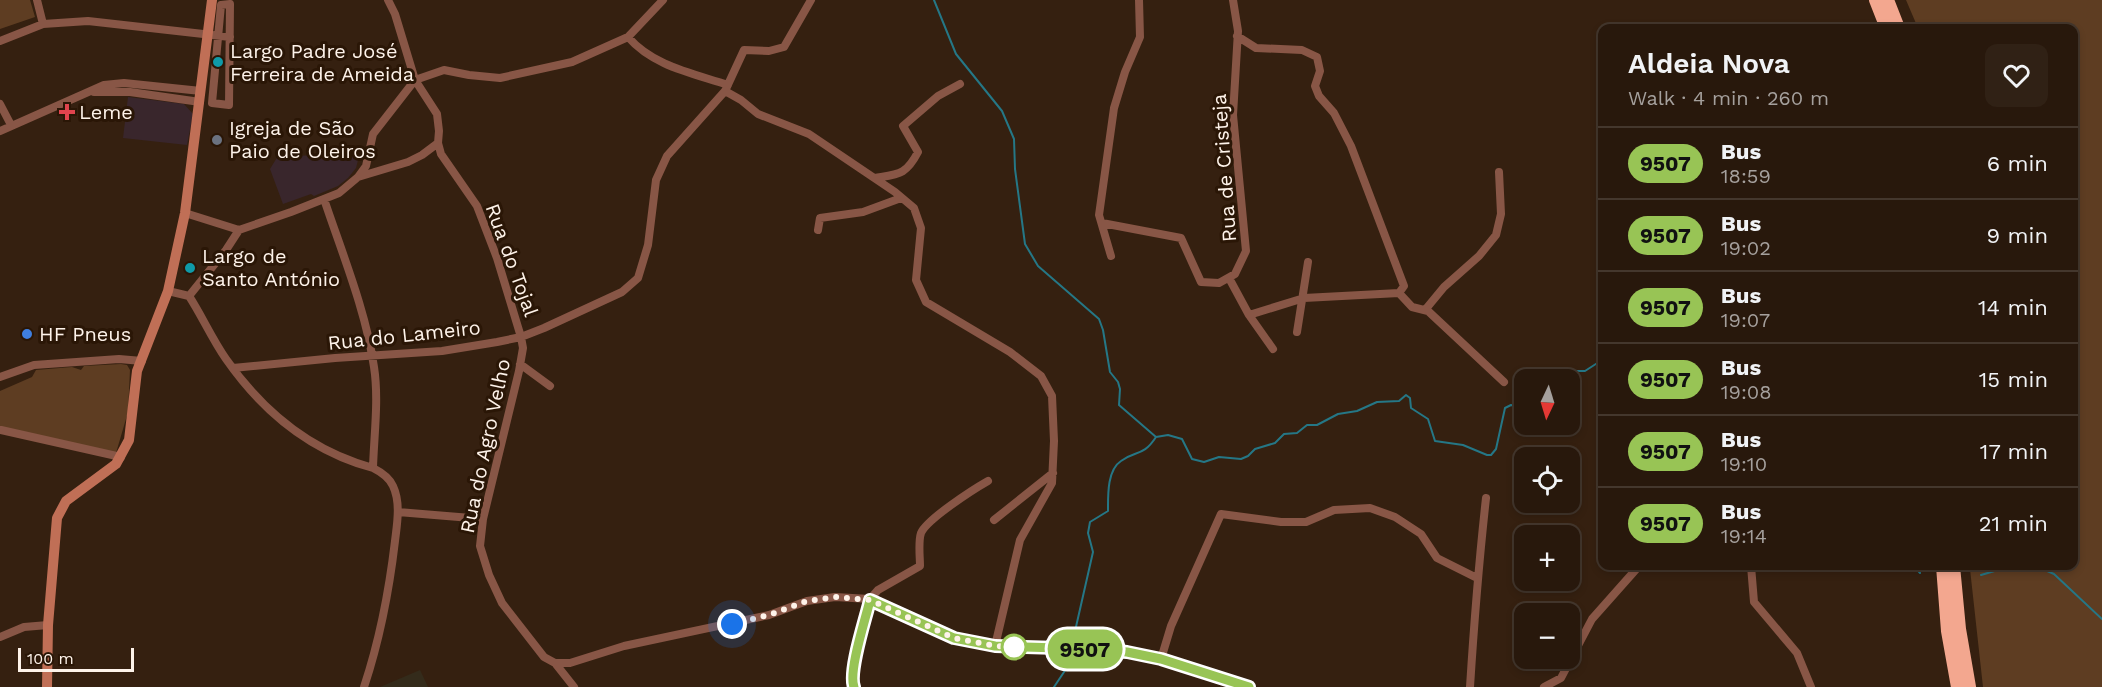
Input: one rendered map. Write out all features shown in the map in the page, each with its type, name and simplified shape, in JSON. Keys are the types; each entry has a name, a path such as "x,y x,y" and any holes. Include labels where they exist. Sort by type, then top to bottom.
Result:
{"highway":[{"path":"1876,0 1885,24"},
{"path":"1887,0 1896,24"},
{"path":"1943,570 1948,631 1958,687"},
{"path":"1953,570 1959,629 1969,687"}],"main road":[{"path":"47,687 48,625 55,526 60,510 66,501 116,464 129,440 135,381 168,291 185,213 201,96 214,35 212,0"}],"street":[{"path":"37,0 43,24"},
{"name":"Rua do Tojal","path":"388,0 395,14 415,80 437,114 438,143 441,153 477,206 512,302 521,337"},
{"path":"189,296 239,230 339,193 358,177 366,166 373,134 415,80 444,70 500,78 572,62 628,37 663,0"},
{"name":"Rua do Lameiro","path":"233,368 442,351 521,337 622,292 638,278 648,245 656,180 667,156 726,88 744,51 770,51 784,47 811,0"},
{"path":"1111,256 1099,215 1114,108 1125,72 1140,37 1139,0"},
{"name":"Rua de Cristeja","path":"1229,278 1235,274 1246,250 1233,115 1237,36 1233,0"},
{"path":"230,4 229,105 212,103 216,63 214,35 221,5 230,4"},
{"path":"0,41 43,24 88,21 230,37"},
{"path":"1237,36 1256,48 1302,50 1317,57 1320,71 1315,86 1319,96 1335,113 1351,146 1404,286 1399,293"},
{"path":"628,37 644,54 659,63 726,88 758,114 809,134 902,198 914,208 921,228 916,280 926,302 1010,352 1041,376 1052,396 1054,441 1052,483 1020,540 995,646"},
{"path":"216,63 230,64"},
{"path":"0,131 104,85 124,84 201,96"},
{"path":"875,178 901,174 911,165 918,152 903,126 938,96 960,84"},
{"path":"0,104 10,125"},
{"path":"358,177 408,162 438,143"},
{"path":"1425,310 1444,287 1479,256 1496,235 1501,214 1499,172"},
{"path":"818,230 820,218 863,212 902,198"},
{"path":"324,199 357,300 375,368 373,468"},
{"path":"185,213 239,230"},
{"path":"1102,223 1181,238 1201,282 1219,283 1229,278 1249,315 1273,349"},
{"path":"1297,332 1308,262"},
{"path":"168,291 189,296 233,368 260,402 300,437 345,460 383,473 393,484 398,512 387,603 378,644 364,687"},
{"path":"1249,315 1301,299 1399,293"},
{"path":"1399,293 1412,307 1425,310 1504,382"},
{"name":"Rua do Agro Velho","path":"521,337 523,348 520,364 483,519 480,546 502,603 544,657 555,663 574,687"},
{"path":"0,376 34,365 119,359 142,361"},
{"path":"520,364 550,386"},
{"path":"1,430 121,457"},
{"path":"994,520 1053,474"},
{"path":"854,687 852,683 854,666 870,600 878,590 920,566 921,534 925,527 954,503 988,481"},
{"path":"1470,687 1477,578 1482,552 1486,498"},
{"path":"1161,659 1171,626 1221,514 1281,522 1306,522 1334,510 1370,508 1395,517 1421,534 1437,558 1477,578"},
{"path":"398,512 483,519"},
{"path":"1544,687 1561,678 1592,619 1635,570"},
{"path":"1751,570 1754,602 1797,653 1812,687"},
{"path":"555,663 570,663 624,645 713,628 769,615 807,601 836,597 870,600 954,638 995,646 1127,652 1161,659 1249,687"},
{"path":"0,637 24,627 48,625"}],"shaded area":[{"path":"0,0 30,0 35,17 0,29"},
{"path":"1906,0 2102,0 2102,687 1983,687 1970,570 2078,570 2078,24 1916,24"},
{"path":"128,97 184,104 193,114 187,145 123,138"},
{"path":"278,156 359,156 356,168 348,178 338,186 314,196 311,194 283,204 270,169"},
{"path":"127,365 130,370 128,412 116,453 0,428 0,391 32,377 36,370 72,367 81,370 84,366"},
{"path":"420,670 428,687 380,687"}],"waterway":[{"path":"934,0 956,54 1002,111 1014,139 1015,169 1025,244 1038,266 1099,319 1110,372 1118,382 1120,389 1119,405 1156,437"},
{"path":"1580,371 1585,371 1598,363"},
{"path":"1156,437 1168,435 1182,439 1192,459 1204,462 1219,457 1241,459 1255,449 1275,443 1284,434 1297,433 1307,425 1317,425 1338,414 1357,411 1377,402 1399,401 1406,395 1410,398 1411,408 1428,419 1435,441 1463,445 1491,455 1496,449 1505,408 1514,406"},
{"path":"1073,640 1093,552 1088,533 1090,522 1108,511 1109,484 1116,465 1147,448 1156,437"},
{"path":"1981,575 1998,570"},
{"path":"2045,570 2054,574 2102,619"},
{"path":"1054,687 1072,660 1073,653"}],"bus line":[{"name":"9507","path":"854,687 852,683 854,666 870,600 954,638 995,646 1127,652 1161,659 1249,687"}],"place":[{"name":"Largo Padre José Ferreira de Ameida","path":"218,62"},
{"name":"Leme","path":"67,112"},
{"name":"Igreja de São Paio de Oleiros","path":"217,140"},
{"name":"Largo de Santo António","path":"190,268"},
{"name":"HF Pneus","path":"27,334"}],"route":[{"path":"732,624 769,615 807,601 836,597 863,599 870,600 954,638 995,646 1014,647"}]}
